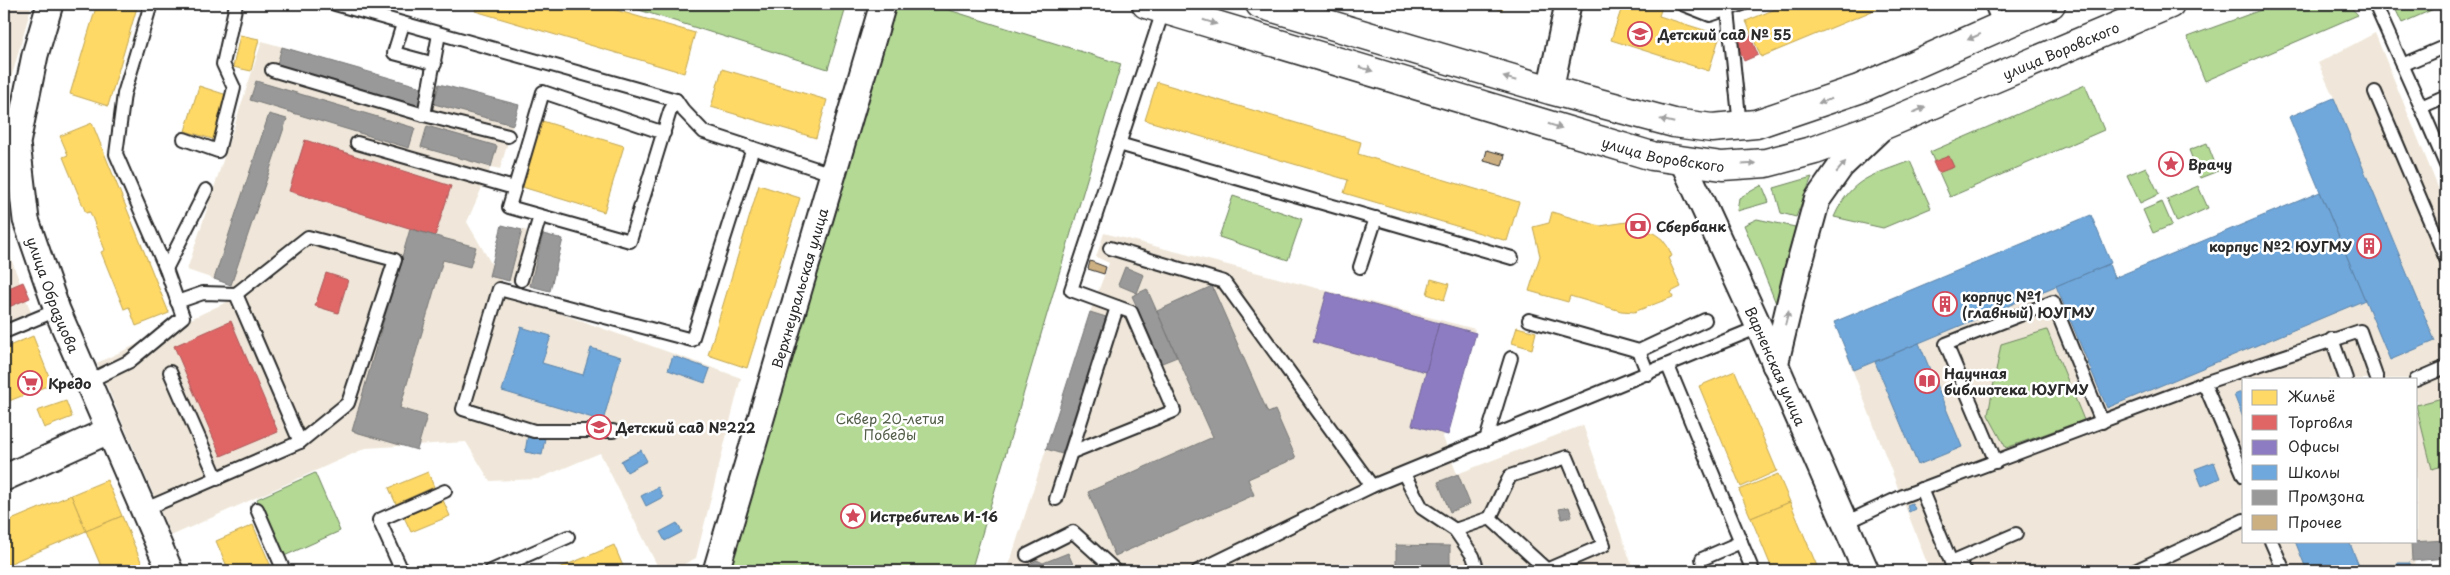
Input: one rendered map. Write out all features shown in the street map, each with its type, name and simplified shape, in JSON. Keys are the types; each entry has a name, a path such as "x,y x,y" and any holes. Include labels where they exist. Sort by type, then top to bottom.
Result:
{"main road":[{"path":"1260,4 1550,90 1674,123 1712,128 1756,124 1858,90 1995,15 2051,4"},
{"name":"улица Воровского","path":"1155,6 1652,156 1683,162 1722,166 1766,163 1815,150 1884,125 2170,4"}],"street":[{"name":"улица Образцова","path":"50,4 10,141 26,220 57,310 170,571"},
{"name":"Верхнеуральская улица","path":"716,571 883,4"},
{"path":"1550,90 1568,4"},
{"path":"1775,365 1817,200 1841,166 1884,125"},
{"name":"Варненская улица","path":"1683,162 1760,327 1866,571"},
{"path":"4,478 108,431"}],"lane":[{"path":"87,382 130,361 183,317 166,268 116,154 124,94 151,4"},
{"path":"184,139 218,151 234,88 223,64 236,4"},
{"path":"335,4 676,100 682,110 704,132 832,174"},
{"path":"1682,4 1710,15 1729,7 1743,4"},
{"path":"2375,4 2446,165"},
{"path":"1072,452 1174,411 1131,312 1070,290 1120,144 1155,6"},
{"path":"1729,7 1740,126"},
{"path":"403,24 394,53 435,64"},
{"path":"424,115 435,64 439,34"},
{"path":"2402,65 2446,46"},
{"path":"272,70 424,115 508,136"},
{"path":"664,133 543,92 509,207 630,241 664,133 670,111 676,100"},
{"path":"2375,92 2446,259"},
{"path":"2421,107 2446,96"},
{"path":"357,143 514,188"},
{"path":"1120,144 1512,258"},
{"path":"613,431 534,431 463,409 499,289 692,340 753,148"},
{"path":"166,268 206,190"},
{"path":"521,280 540,216"},
{"path":"1360,267 1376,218"},
{"path":"143,510 300,442 348,403 396,260 308,237 236,294 203,294 177,302"},
{"path":"1110,248 1224,282 1372,486"},
{"path":"236,294 300,442"},
{"path":"1996,462 1946,344 2053,302 2102,422"},
{"path":"1056,499 1117,307"},
{"path":"4,332 57,310"},
{"path":"1530,320 1639,351 1705,320"},
{"path":"1198,571 1372,486 1760,327"},
{"path":"1845,523 1921,489 2204,383 2360,331 2377,378"},
{"path":"2332,339 2346,378"},
{"path":"1639,351 1648,374"},
{"path":"1486,440 1511,358"},
{"path":"1668,366 1753,571"},
{"path":"2418,379 2446,367"},
{"path":"170,372 217,479"},
{"path":"2204,383 2242,471"},
{"path":"1455,530 1490,518 1510,476 1567,457 1604,545 1547,570 1490,518"},
{"path":"1404,474 1422,508 1455,530 1474,556 1478,571"},
{"path":"1921,489 1951,562 1966,571"},
{"path":"402,571 379,520 446,491"},
{"path":"257,509 284,571"},
{"path":"2135,571 2242,521"},
{"path":"1027,555 1073,532 1116,571"},
{"path":"1951,562 2016,534"},
{"path":"491,571 568,538"},
{"path":"1702,559 1741,542"},
{"path":"2272,542 2284,571"}],"shaded area":[{"path":"4,4 32,4 4,104"},
{"path":"2375,33 2446,207 2446,550 2414,556 2415,571 1930,571 1834,322 2091,215 2115,278 2320,192 2334,98 2318,63"},
{"path":"262,41 425,88 439,84 519,105 500,169 491,167 467,222 492,265 502,225 563,239 550,291 500,279 509,295 741,378 696,558 671,571 660,571 600,453 538,479 490,481 466,442 366,448 171,536 97,363 229,301 231,285 187,270"},
{"path":"1104,233 1475,329 1443,437 1457,474 1583,425 1634,571 1007,571 1090,312 1109,263 1096,257"},
{"path":"4,240 31,312 4,323"}],"green space":[{"path":"620,4 847,4 828,69"},
{"name":"Сквер 20-летия Победы","path":"892,4 930,4 1121,64 971,571 727,571"},
{"path":"2277,4 2348,4 2358,15 2205,81 2187,37"},
{"path":"2393,4 2445,4 2402,23"},
{"path":"2085,85 2104,130 1950,197 1930,152"},
{"path":"2207,143 2218,171 2200,178 2189,150"},
{"path":"1910,161 1931,208 1883,228 1834,217 1848,193 1864,180"},
{"path":"2146,167 2159,194 2140,203 2127,175"},
{"path":"1812,177 1796,217 1781,213 1774,188"},
{"path":"1762,185 1769,202 1737,211 1739,198"},
{"path":"2198,186 2208,208 2177,222 2167,199"},
{"path":"1233,196 1302,219 1288,260 1219,237"},
{"path":"2162,202 2172,225 2153,233 2143,210"},
{"path":"1757,219 1800,228 1780,313 1744,225"},
{"path":"2047,330 2084,420 2006,448 1988,415 2001,344"},
{"path":"2446,397 2446,465 2432,469 2418,413 2418,404"},
{"path":"315,473 340,531 282,557 257,499"}],"building: Жильё":[{"path":"97,4 138,4 108,106 70,94"},
{"path":"477,4 595,4 695,33 684,73 475,11"},
{"path":"1480,4 1504,4 1502,10"},
{"path":"1623,4 1663,4 1659,16 1720,35 1709,71 1611,40"},
{"path":"1788,4 1889,4 1761,57 1746,21"},
{"path":"240,35 259,39 251,71 233,67"},
{"path":"722,69 827,100 816,138 711,107"},
{"path":"1157,82 1361,142 1358,154 1519,202 1507,241 1344,193 1348,180 1145,120"},
{"path":"199,86 230,96 216,140 185,131"},
{"path":"539,120 624,146 604,212 519,186"},
{"path":"92,123 169,313 136,326 129,307 124,309 101,252 105,250 90,212 86,213 63,157 68,155 60,136"},
{"path":"759,185 800,198 747,368 708,355"},
{"path":"1552,212 1600,226 1627,222 1655,234 1668,247 1672,256 1668,258 1681,287 1671,292 1673,297 1634,312 1621,311 1570,296 1568,302 1529,291 1540,256 1533,227 1549,223"},
{"path":"1431,279 1449,284 1444,300 1427,294"},
{"path":"1517,327 1536,332 1532,349 1512,343"},
{"path":"33,336 52,384 4,403 4,348"},
{"path":"1735,371 1777,471 1741,487 1699,386"},
{"path":"66,401 72,417 44,428 37,411"},
{"path":"428,472 434,487 396,504 389,488"},
{"path":"1778,474 1790,502 1751,518 1739,490"},
{"path":"107,480 122,516 86,531 71,495"},
{"path":"71,495 86,531 4,566 4,523"},
{"path":"443,500 450,516 411,532 404,517"},
{"path":"1790,502 1819,571 1773,571 1751,518"},
{"path":"122,516 145,571 103,571 86,531"},
{"path":"253,525 273,571 229,571 216,541"},
{"path":"614,545 625,571 551,571 591,555"}],"building: Торговля":[{"path":"1749,33 1758,55 1744,61 1735,39"},
{"path":"305,140 451,186 435,236 289,191"},
{"path":"1949,156 1954,167 1938,173 1933,162"},
{"path":"326,273 348,280 338,313 315,306"},
{"path":"23,282 30,298 4,309 4,290"},
{"path":"231,321 278,432 221,456 174,346"}],"building: Офисы":[{"path":"1327,292 1439,323 1426,372 1313,342"},
{"path":"1439,323 1476,333 1448,435 1412,425"}],"building: Школы":[{"name":"корпус №2 ЮУГМУ","path":"2334,98 2435,341 2390,360 2289,117"},
{"path":"2320,192 2365,300 2107,408 2056,286 2109,264 2114,278"},
{"name":"корпус №1 (главный) ЮУГМУ","path":"2091,215 2111,263 1854,370 1834,322"},
{"path":"521,327 551,336 542,363 583,375 591,348 621,357 603,421 502,391"},
{"path":"1919,343 1962,447 1918,465 1875,362"},
{"path":"673,356 710,369 705,383 668,370"},
{"path":"2242,392 2242,415 2234,395"},
{"path":"528,434 545,438 542,455 525,452"},
{"path":"641,450 647,461 627,472 621,461"},
{"path":"2214,462 2220,478 2202,486 2195,469"},
{"path":"658,487 663,497 646,506 641,496"},
{"path":"1912,503 1915,509 1909,512 1907,505"},
{"path":"677,523 682,532 665,541 660,532"},
{"path":"2295,542 2349,542 2361,571 2307,571"},
{"path":"2397,563 2410,563 2411,571 2397,571"},
{"path":"2210,565 2213,571 2196,571"}],"building: Промзона":[{"path":"282,47 425,88 420,106 277,64"},
{"path":"256,81 415,128 409,148 250,100"},
{"path":"439,84 519,105 513,125 434,104"},
{"path":"269,114 287,119 231,285 214,279"},
{"path":"427,126 497,146 491,167 421,147"},
{"path":"502,225 522,230 509,281 489,276"},
{"path":"410,229 476,247 470,267 443,260 400,408 427,416 417,450 352,431"},
{"path":"543,234 563,239 550,291 530,286"},
{"path":"1125,267 1144,275 1137,293 1118,285"},
{"path":"1212,286 1268,413 1275,410 1296,458 1248,479 1254,495 1115,556 1088,492 1213,437 1157,311"},
{"path":"1147,289 1177,357 1162,363 1132,296"},
{"path":"1090,312 1106,317 1062,454 1046,449"},
{"path":"1458,474 1470,504 1450,512 1438,482"},
{"path":"1569,507 1572,516 1562,519 1559,509"},
{"path":"2446,540 2446,558 2412,561 2411,542"},
{"path":"1396,545 1450,546 1450,571 1396,571"},
{"path":"1068,553 1076,571 1021,571 1022,568 1037,560 1043,563"}],"building: Прочее":[{"path":"1487,150 1505,155 1502,166 1484,161"},
{"path":"1090,261 1106,267 1104,274 1088,269"}],"place":[{"name":"Детский сад № 55","path":"1640,34"},
{"name":"Врачу","path":"2171,164"},
{"name":"Сбербанк","path":"1638,226"},
{"name":"корпус №2 ЮУГМУ","path":"2369,246"},
{"name":"корпус №1 (главный) ЮУГМУ","path":"1945,304"},
{"name":"Научная библиотека ЮУГМУ","path":"1927,381"},
{"name":"Кредо","path":"30,383"},
{"name":"Детский сад №222","path":"599,427"},
{"name":"Истребитель И-16","path":"853,516"}]}
